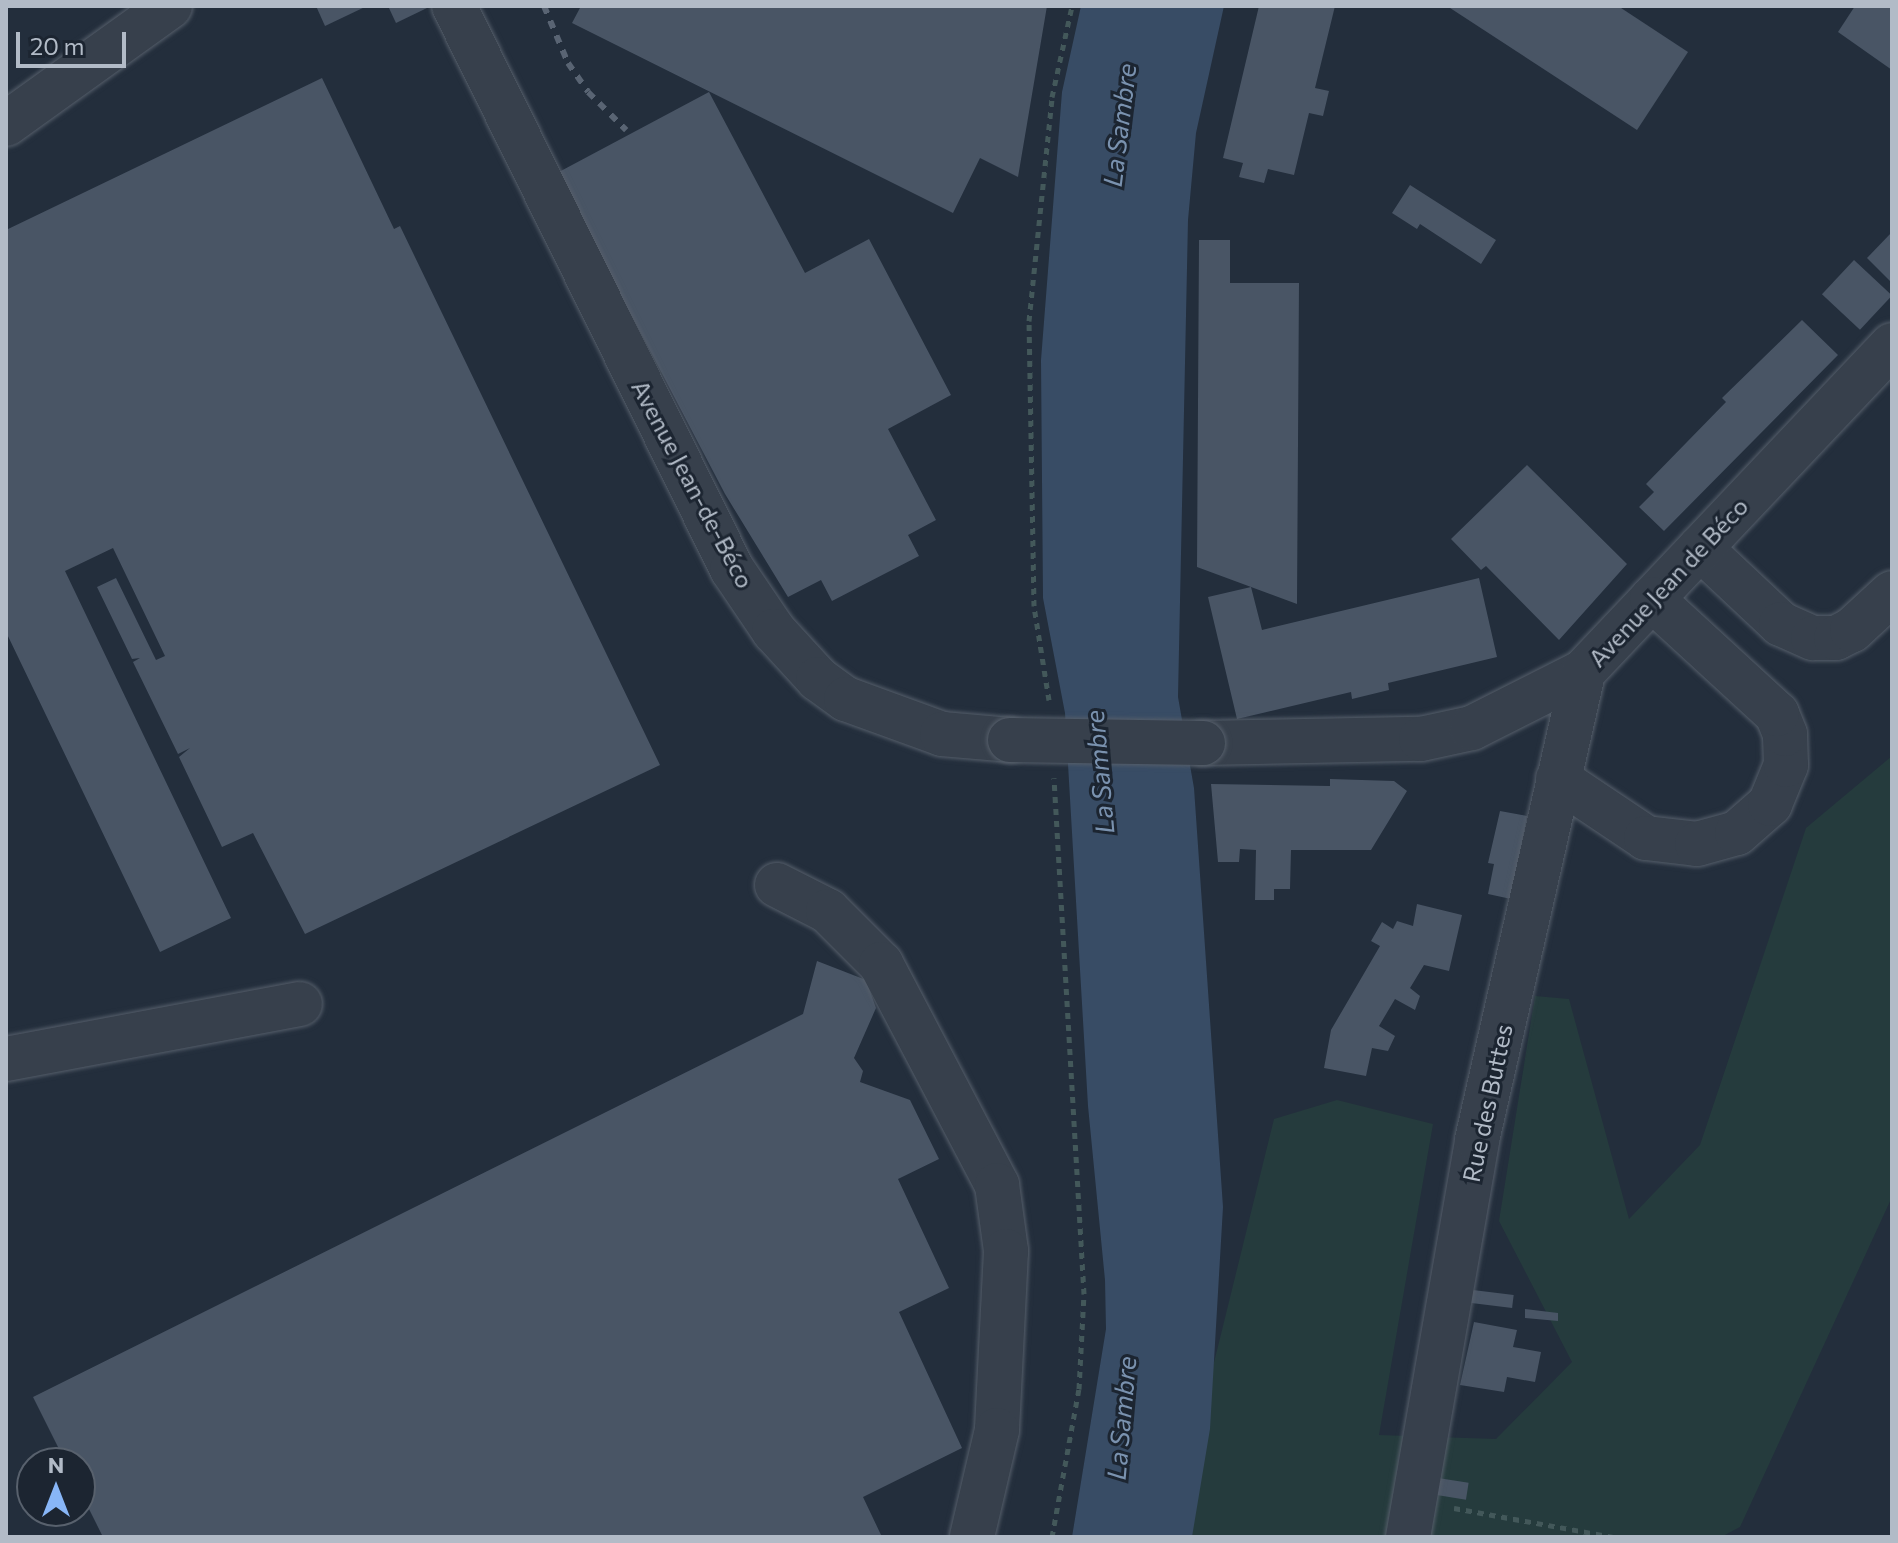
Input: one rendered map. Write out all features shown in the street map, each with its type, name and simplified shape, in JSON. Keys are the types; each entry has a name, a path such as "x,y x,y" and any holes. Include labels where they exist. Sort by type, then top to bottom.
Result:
{"street":[{"path":"6,124 170,6"},
{"name":"Avenue Jean-de-Béco","path":"454,6 732,569 774,631 818,679 846,699 942,734 1010,740 1203,743"},
{"name":"Avenue Jean de Béco","path":"1203,743 1421,739 1472,728 1583,672 1892,345"},
{"path":"1700,548 1781,624 1813,638 1836,638 1852,630 1892,593"},
{"path":"1558,779 1646,838 1684,842 1737,833 1770,804 1786,765 1785,734 1777,714 1652,599"},
{"name":"Rue des Buttes","path":"1412,1519 1477,1140 1583,672"},
{"path":"777,885 828,911 881,964 997,1185 1006,1251 997,1430 972,1537"},
{"path":"6,1059 300,1004"}],"path":[{"path":"1412,1519 1614,1537"}],"green space":[{"path":"1892,756 1892,1197 1740,1527 1721,1537 1171,1537 1274,1119 1337,1100 1433,1124 1379,1435 1496,1439 1572,1362 1499,1221 1535,996 1569,999 1629,1219 1700,1145 1806,828"}],"water":[{"name":"La Sambre","path":"1081,6 1224,6 1196,133 1188,220 1178,697 1194,788 1223,1207 1210,1429 1192,1537 1072,1537 1106,1329 1105,1280 1088,1106 1065,713 1043,598 1041,360 1062,92"}],"building":[{"path":"316,6 367,6 325,26"},
{"path":"388,6 426,6 427,8 396,23"},
{"path":"581,6 1047,6 1018,177 980,158 953,213 572,23"},
{"path":"1259,6 1335,6 1315,88 1329,91 1323,116 1309,113 1294,175 1268,169 1264,183 1239,177 1243,163 1223,158"},
{"path":"1447,6 1618,6 1688,52 1637,130"},
{"path":"1855,6 1892,6 1892,70 1838,32"},
{"path":"322,78 394,229 400,226 660,765 305,934 253,833 222,847 179,757 190,748 178,754 133,662 140,658 132,659 97,587 116,578 156,660 165,656 113,548 65,571 231,918 160,952 6,632 6,230"},
{"path":"709,92 805,273 869,239 951,395 888,429 936,520 908,535 919,556 832,601 821,580 788,597 725,494 557,173"},
{"path":"1410,185 1496,240 1481,264 1420,224 1417,229 1392,213"},
{"path":"1892,232 1892,283 1867,258"},
{"path":"1199,240 1230,240 1230,283 1299,283 1297,604 1197,567"},
{"path":"1854,260 1892,295 1860,330 1822,294"},
{"path":"1802,320 1838,355 1664,531 1639,507 1654,492 1646,484 1726,402 1722,398"},
{"path":"1527,465 1627,564 1559,640 1486,566 1481,570 1451,539"},
{"path":"1479,578 1497,657 1388,683 1389,690 1352,699 1351,692 1237,719 1208,597 1251,587 1262,630"},
{"path":"1330,779 1394,781 1407,791 1371,850 1291,850 1290,889 1274,889 1274,900 1255,900 1256,850 1240,849 1239,862 1218,862 1211,784 1330,786"},
{"path":"1500,811 1527,816 1511,899 1488,894 1494,864 1488,863"},
{"path":"1417,904 1462,915 1449,971 1424,965 1410,988 1420,996 1415,1010 1395,999 1379,1026 1395,1036 1388,1051 1372,1048 1366,1076 1324,1068 1331,1030 1380,946 1371,941 1382,922 1393,929 1397,921 1413,926"},
{"path":"817,961 866,980 876,1008 854,1058 863,1071 860,1082 910,1100 939,1159 898,1179 949,1288 899,1312 962,1448 863,1497 882,1537 103,1537 96,1523 96,1447 58,1447 33,1397 803,1014"},
{"path":"1473,1290 1514,1295 1512,1308 1471,1303"},
{"path":"1525,1309 1558,1313 1558,1321 1525,1318"},
{"path":"1474,1322 1517,1330 1513,1347 1541,1352 1535,1382 1507,1377 1504,1392 1460,1385"},
{"path":"1438,1478 1469,1483 1466,1500 1435,1495"}],"railway":[{"path":"544,6 568,63 588,92 626,130"}]}
